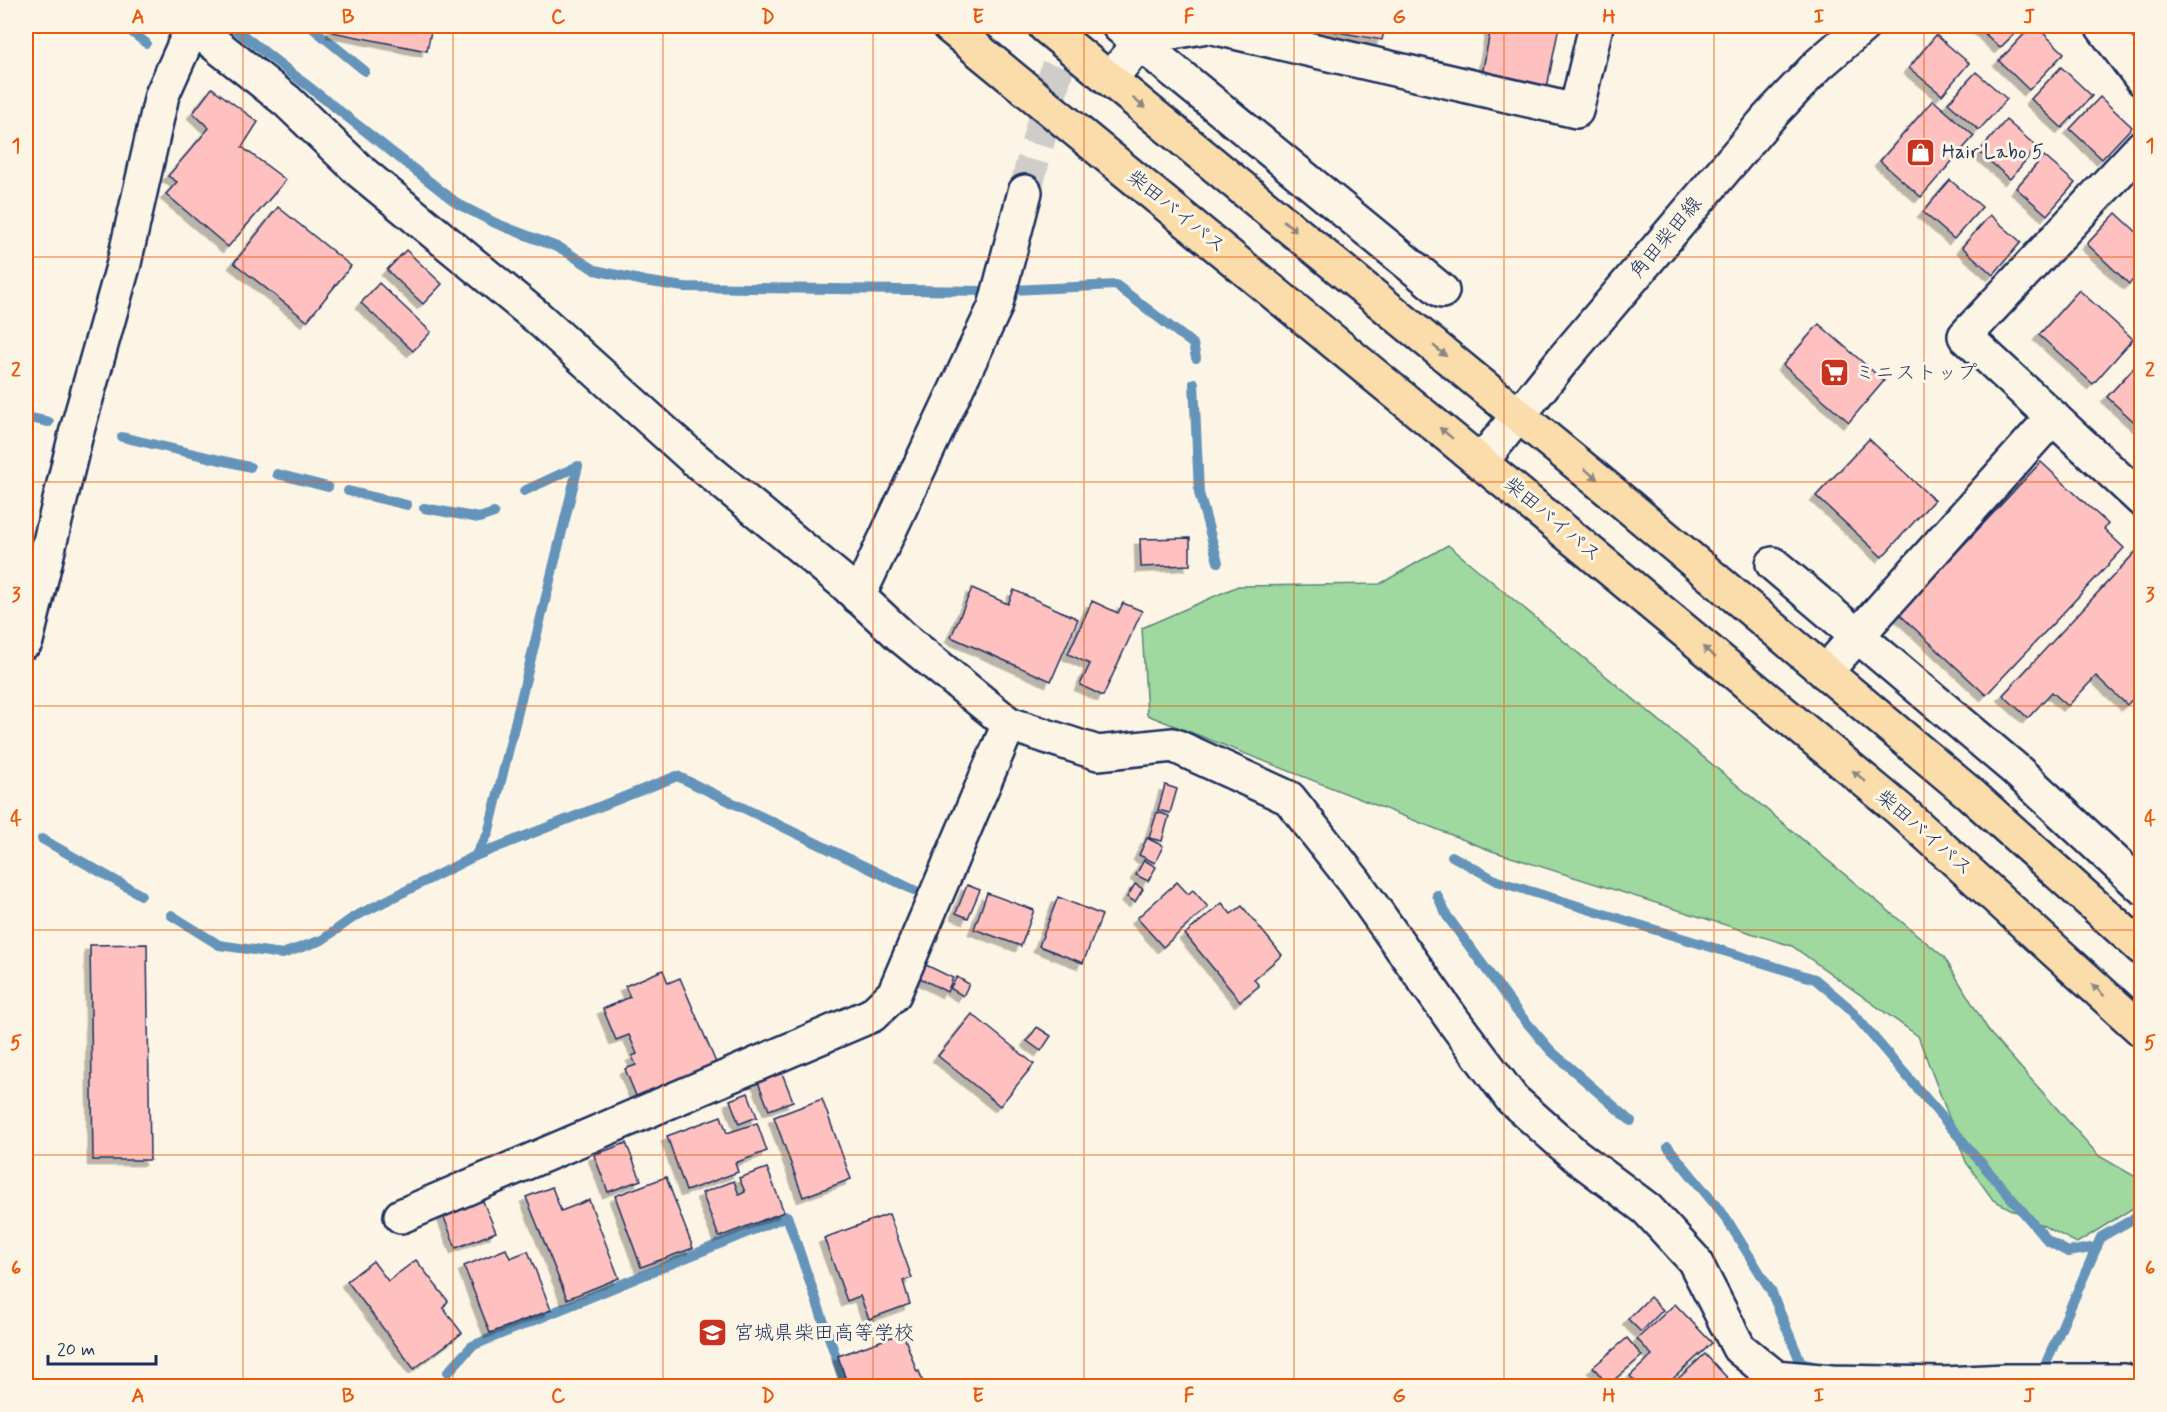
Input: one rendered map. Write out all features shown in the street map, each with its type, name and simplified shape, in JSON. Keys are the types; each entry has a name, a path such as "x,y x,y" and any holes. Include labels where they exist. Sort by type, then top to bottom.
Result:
{"highway":[{"name":"柴田バイパス","path":"950,26 1899,809 2142,1030"},
{"path":"1046,26 1518,415 1968,792 2142,948"}],"street":[{"path":"26,641 76,434 124,263 162,95 192,26 287,101 361,172 537,317 691,456 903,638 1009,724 1098,753 1173,745 1289,798 1355,882 1512,1099 1575,1155 1647,1209 1694,1260 1739,1348 1775,1377 1832,1382 1944,1384 2006,1381 2124,1381 2134,1386"},
{"path":"1129,34 1167,33 1207,26 1576,111 1596,26"},
{"name":"角田柴田線","path":"1481,462 1562,361 1768,118 1818,65 1863,26"},
{"path":"2102,26 2142,79"},
{"path":"1110,80 1129,34"},
{"path":"1129,34 1442,291"},
{"path":"2142,147 1965,336 2142,500"},
{"path":"858,597 995,308 1025,192"},
{"path":"1825,672 2053,417"},
{"path":"1773,564 2015,769 2142,887"},
{"path":"401,1216 872,1015 894,994 1009,724"}],"green space":[{"path":"1448,545 1944,957 1990,1033 2099,1156 2141,1180 2141,1203 2077,1243 1993,1200 1966,1162 1918,1036 1792,946 1492,851 1147,715 1142,628 1238,586 1380,584"}],"building":[{"path":"333,26 432,26 427,51 332,32"},
{"path":"1316,26 1385,26 1382,40 1315,28"},
{"path":"1491,26 1559,26 1545,98 1480,86"},
{"path":"1977,26 2022,26 2000,48"},
{"path":"2032,26 2036,26 2064,53 2029,90 1999,61"},
{"path":"1936,35 1969,63 1942,95 1909,68"},
{"path":"2061,67 2092,96 2062,128 2031,99"},
{"path":"1976,72 2007,99 1979,130 1948,103"},
{"path":"212,88 258,122 242,147 286,180 228,247 166,194 177,182 168,176 209,128 193,113"},
{"path":"2100,97 2132,127 2102,159 2070,129"},
{"path":"1933,100 1974,136 1921,197 1880,161"},
{"path":"2006,120 2037,147 2010,179 1979,152"},
{"path":"2044,156 2075,183 2047,215 2016,188"},
{"path":"1950,180 1982,207 1954,239 1923,212"},
{"path":"278,207 351,266 307,321 234,263"},
{"path":"2116,213 2142,237 2142,271 2129,284 2087,244"},
{"path":"1990,215 2021,242 1993,275 1962,247"},
{"path":"406,250 442,284 423,304 387,270"},
{"path":"379,283 431,332 413,351 361,303"},
{"path":"2079,290 2133,339 2093,384 2039,335"},
{"name":"ミニストップ","path":"1819,324 1884,381 1849,422 1783,365"},
{"path":"2142,359 2142,429 2107,397"},
{"path":"1869,439 1934,500 1882,557 1816,496"},
{"path":"2041,462 2108,524 2104,529 2124,548 1986,695 1899,614"},
{"path":"1190,538 1190,565 1141,567 1140,539"},
{"path":"2142,545 2142,689 2127,705 2096,676 2068,706 2052,692 2028,718 2003,695"},
{"path":"972,588 1008,604 1014,590 1078,619 1051,681 951,637"},
{"path":"1092,601 1118,613 1123,603 1142,611 1103,696 1080,685 1090,664 1068,654"},
{"path":"1165,785 1177,789 1170,813 1158,810"},
{"path":"1157,812 1169,816 1162,841 1149,838"},
{"path":"1147,838 1163,846 1155,863 1139,855"},
{"path":"1144,860 1156,867 1148,881 1136,875"},
{"path":"1177,882 1188,894 1193,890 1208,907 1163,947 1137,918"},
{"path":"1135,884 1143,889 1135,902 1127,897"},
{"path":"967,885 980,890 968,918 956,913"},
{"path":"987,893 1034,910 1021,946 974,929"},
{"path":"1058,897 1102,915 1083,963 1039,946"},
{"path":"1222,903 1231,914 1242,906 1282,955 1254,979 1259,986 1240,1001 1185,934"},
{"path":"147,944 150,1160 93,1160 90,945"},
{"path":"926,965 953,978 947,992 920,978"},
{"path":"663,970 668,983 680,978 717,1065 637,1098 625,1069 636,1065 632,1056 637,1054 629,1035 616,1040 603,1009 630,997 625,986"},
{"path":"957,977 969,984 963,996 950,988"},
{"path":"972,1014 1034,1064 1000,1106 938,1056"},
{"path":"1037,1027 1051,1036 1041,1051 1027,1041"},
{"path":"782,1073 793,1101 769,1110 758,1082"},
{"path":"748,1093 757,1117 739,1124 730,1100"},
{"path":"822,1099 851,1179 803,1197 774,1117"},
{"path":"721,1116 727,1133 757,1123 767,1151 735,1163 738,1172 686,1191 667,1136"},
{"path":"626,1143 641,1180 608,1192 594,1155"},
{"path":"767,1168 784,1212 719,1237 702,1193 734,1181 739,1195 745,1192 739,1178"},
{"path":"666,1177 693,1248 641,1267 615,1196"},
{"path":"552,1187 561,1211 589,1200 619,1278 567,1299 526,1197"},
{"path":"482,1199 496,1232 456,1248 443,1215"},
{"path":"889,1214 912,1278 903,1281 910,1304 869,1319 860,1296 847,1301 824,1238"},
{"path":"506,1249 510,1258 528,1251 551,1310 490,1333 464,1266"},
{"path":"416,1260 448,1301 443,1308 462,1333 414,1369 347,1281 373,1261 388,1281"},
{"path":"1650,1297 1663,1310 1641,1332 1628,1319"},
{"path":"1675,1304 1712,1343 1665,1386 1640,1386 1630,1376 1652,1355 1637,1339"},
{"path":"903,1333 924,1386 848,1386 838,1356"},
{"path":"1627,1338 1642,1356 1608,1385 1593,1367"},
{"path":"1705,1354 1735,1386 1670,1386"}],"waterway":[{"path":"124,26 146,43"},
{"path":"310,26 365,71"},
{"path":"234,28 458,204 495,223 562,249 595,270 684,287 986,291"},
{"path":"1012,290 1116,285 1193,344 1196,358"},
{"path":"1194,383 1199,493 1218,562"},
{"path":"26,417 49,422"},
{"path":"122,437 250,467"},
{"path":"171,915 219,945 282,954 322,940 354,917 475,856 488,834 578,466 524,491"},
{"path":"277,474 328,487"},
{"path":"348,491 407,505"},
{"path":"424,508 479,518 494,513"},
{"path":"475,856 677,776 918,892"},
{"path":"42,839 141,895"},
{"path":"1452,856 1497,881 1815,979 1847,1006 2048,1241 2068,1252 2097,1247"},
{"path":"1437,895 1447,916 1516,1010 1551,1051 1631,1121"},
{"path":"1668,1147 1726,1218 1771,1291 1801,1363 1814,1366"},
{"path":"2043,1370 2101,1237 2142,1214"},
{"path":"448,1372 472,1346 787,1216 846,1386"}],"tunnel":[{"path":"1025,192 1068,26"}],"place":[{"name":"Hair Labo 5","path":"1921,152"},
{"name":"ミニストップ","path":"1834,373"},
{"name":"宮城県柴田高等学校","path":"713,1333"}]}
